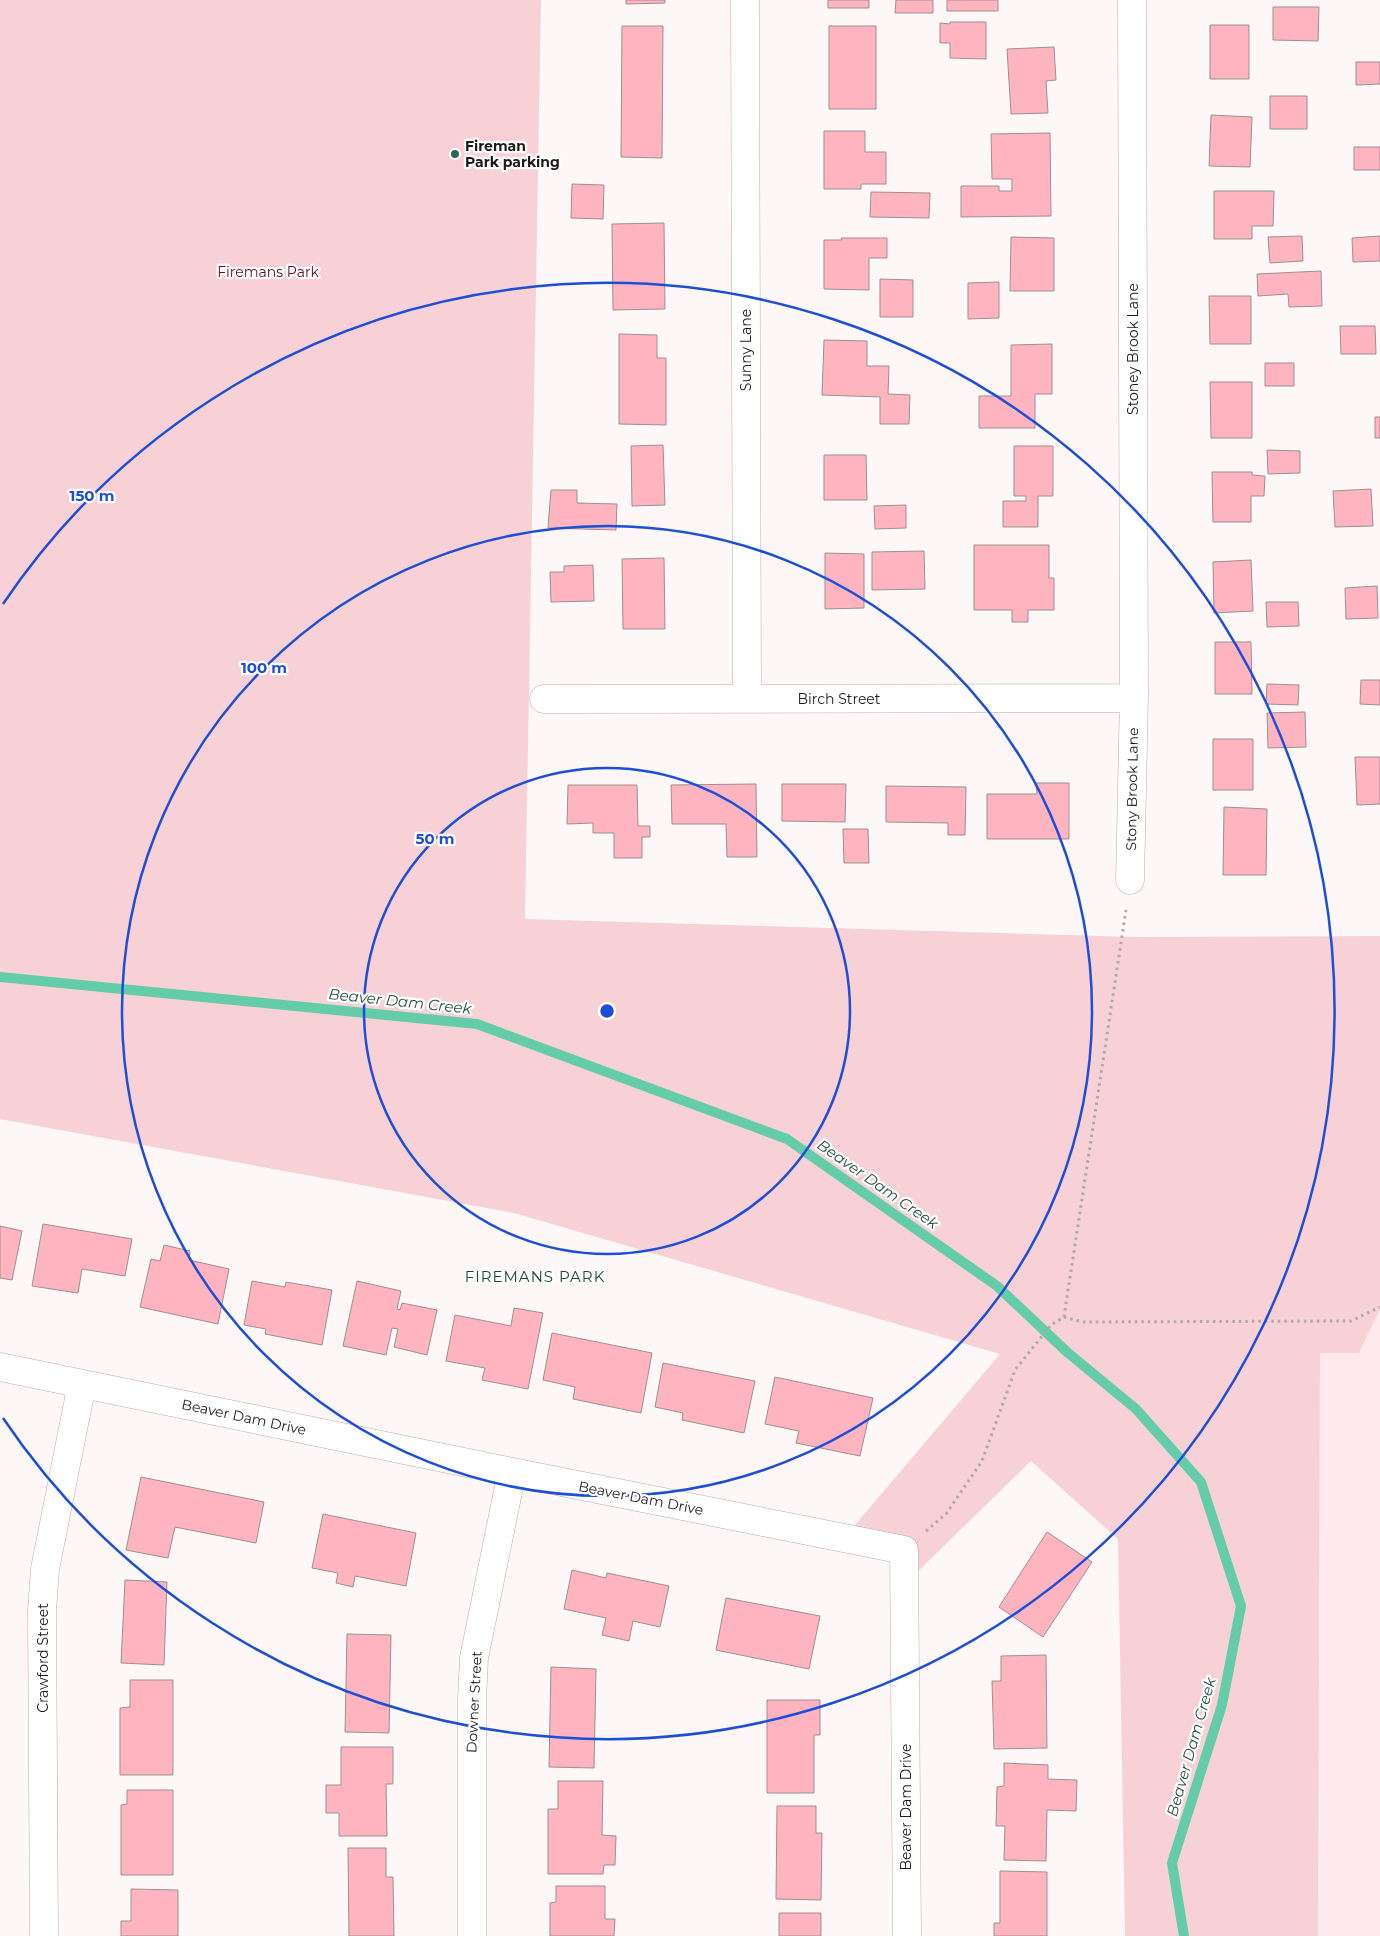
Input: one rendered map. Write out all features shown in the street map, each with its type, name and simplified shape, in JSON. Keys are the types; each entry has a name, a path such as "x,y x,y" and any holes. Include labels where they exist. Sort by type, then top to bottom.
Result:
{"street":[{"name":"Sunny Lane","path":"745,0 746,699"},
{"name":"Stoney Brook Lane","path":"1132,0 1134,698"},
{"name":"Birch Street","path":"544,699 1134,698"},
{"name":"Stony Brook Lane","path":"1130,880 1134,698"},
{"name":"Beaver Dam Drive","path":"0,1367 904,1550 907,1936"},
{"name":"Crawford Street","path":"44,1936 42,1611 45,1569 82,1384"},
{"name":"Downer Street","path":"472,1936 472,1699 474,1658 512,1472"}],"path":[{"path":"1064,1317 1130,880"},
{"path":"904,1550 946,1514 982,1461 1015,1370 1051,1325 1064,1317 1083,1322 1351,1321 1380,1307"}],"shaded area":[{"path":"1380,1309 1380,1936 1318,1936 1320,1353 1359,1353"}],"green space":[{"name":"Firemans Park","path":"0,0 541,0 525,919 1134,937 1380,936 1380,1309 1359,1353 1320,1353 1318,1936 1125,1936 1118,1539 1031,1461 905,1584 904,1550 844,1538 1000,1354 514,1213 0,1119"}],"building":[{"path":"626,0 665,0 665,3 626,4"},
{"path":"828,0 869,0 869,8 828,8"},
{"path":"896,0 933,0 933,13 895,13"},
{"path":"947,0 998,0 998,11 947,11"},
{"path":"1273,7 1319,7 1318,41 1273,40"},
{"path":"950,22 986,22 986,59 950,58 950,43 940,43 940,23 950,24"},
{"path":"1210,25 1249,25 1249,79 1210,79"},
{"path":"622,26 663,26 662,158 621,157"},
{"path":"829,26 876,26 876,109 829,109"},
{"path":"1054,47 1056,80 1046,81 1048,113 1011,114 1007,49"},
{"path":"1356,62 1380,62 1380,84 1356,85"},
{"path":"1270,96 1307,96 1307,129 1270,129"},
{"path":"1211,115 1252,117 1250,167 1209,166"},
{"path":"824,131 865,131 865,152 886,152 886,184 861,184 861,189 824,189"},
{"path":"1050,133 1051,216 961,217 961,186 999,186 999,191 1012,191 1012,179 992,179 991,134"},
{"path":"1354,147 1380,147 1380,170 1354,170"},
{"path":"572,184 604,185 603,219 571,218"},
{"path":"1214,191 1274,191 1273,226 1252,226 1252,239 1214,239"},
{"path":"871,192 930,193 929,218 870,217"},
{"path":"664,223 665,309 613,310 612,224"},
{"path":"1302,236 1303,261 1270,263 1268,237"},
{"path":"1380,236 1380,261 1353,262 1352,238"},
{"path":"1011,237 1054,238 1054,291 1010,291"},
{"path":"841,238 887,238 887,258 869,258 869,290 824,289 824,240 842,240"},
{"path":"1321,271 1322,306 1289,307 1288,294 1258,296 1257,274"},
{"path":"880,279 913,280 913,317 880,317"},
{"path":"999,282 999,318 968,319 968,283"},
{"path":"1209,296 1251,296 1251,344 1210,344"},
{"path":"1340,326 1375,326 1376,354 1341,354"},
{"path":"619,334 657,335 657,358 666,358 666,425 619,424"},
{"path":"824,340 867,341 867,366 889,366 888,394 910,395 909,424 880,424 880,397 822,395"},
{"path":"1052,344 1052,394 1035,394 1035,428 979,428 979,396 1011,396 1011,345"},
{"path":"1265,363 1294,363 1294,386 1265,386"},
{"path":"1210,382 1252,382 1252,438 1211,438"},
{"path":"1375,417 1380,417 1380,438 1375,438"},
{"path":"663,445 665,505 632,506 631,446"},
{"path":"1014,446 1053,446 1053,496 1038,496 1038,527 1003,527 1003,501 1026,501 1026,496 1014,496"},
{"path":"1267,450 1300,451 1300,473 1268,474"},
{"path":"824,455 866,455 867,500 824,500"},
{"path":"1212,472 1252,472 1252,475 1265,476 1264,496 1251,496 1251,522 1213,522"},
{"path":"1371,489 1373,526 1335,527 1333,491"},
{"path":"551,490 577,490 577,503 617,504 616,530 548,528"},
{"path":"906,505 906,528 875,529 874,506"},
{"path":"974,545 1049,545 1049,578 1054,578 1054,610 1028,610 1028,622 1012,622 1012,610 974,610"},
{"path":"924,551 925,589 872,590 872,552"},
{"path":"825,553 864,554 864,608 825,609"},
{"path":"664,558 665,629 623,629 622,559"},
{"path":"1251,560 1253,611 1214,613 1213,562"},
{"path":"593,565 594,601 551,602 550,572 564,572 564,566"},
{"path":"1377,586 1378,618 1346,619 1345,588"},
{"path":"1266,602 1298,602 1299,626 1267,627"},
{"path":"1215,642 1251,642 1252,694 1215,694"},
{"path":"1361,680 1380,680 1380,705 1360,704"},
{"path":"1267,684 1299,685 1298,705 1266,704"},
{"path":"1305,712 1306,747 1268,748 1267,713"},
{"path":"1213,739 1253,739 1253,790 1213,790"},
{"path":"1355,757 1380,757 1380,804 1357,805"},
{"path":"1036,783 1069,783 1069,839 987,839 987,794 1037,794"},
{"path":"756,784 757,857 727,857 726,824 672,824 671,785"},
{"path":"782,784 846,784 845,822 782,821"},
{"path":"568,785 637,785 638,826 650,826 650,837 642,837 642,858 614,858 614,833 593,833 593,823 567,824"},
{"path":"886,786 966,787 965,835 948,835 948,823 886,822"},
{"path":"1224,807 1267,809 1266,875 1223,875"},
{"path":"843,829 868,829 869,863 844,863"},
{"path":"43,1224 132,1239 125,1276 82,1269 78,1293 32,1286"},
{"path":"0,1226 22,1231 12,1280 0,1278"},
{"path":"164,1245 190,1251 189,1260 229,1269 218,1324 140,1307 151,1259 160,1261"},
{"path":"252,1281 285,1287 286,1282 332,1290 322,1345 265,1334 266,1329 244,1325"},
{"path":"357,1281 401,1291 397,1309 400,1310 402,1303 437,1310 427,1355 394,1347 398,1329 392,1328 386,1355 343,1346"},
{"path":"514,1308 543,1313 528,1389 482,1380 485,1368 446,1361 455,1315 511,1326"},
{"path":"552,1333 652,1353 641,1413 573,1399 575,1387 543,1380"},
{"path":"663,1363 755,1381 744,1433 682,1420 683,1413 655,1407"},
{"path":"775,1377 873,1398 860,1456 796,1443 799,1431 765,1424"},
{"path":"141,1477 264,1502 256,1543 175,1527 168,1558 126,1550"},
{"path":"323,1514 416,1533 406,1586 355,1576 353,1587 336,1583 338,1573 312,1568"},
{"path":"1047,1532 1092,1562 1043,1637 999,1607"},
{"path":"572,1570 606,1578 607,1573 669,1586 660,1627 633,1621 629,1641 602,1635 606,1618 564,1609"},
{"path":"125,1580 167,1582 164,1665 121,1663"},
{"path":"726,1598 820,1616 809,1669 716,1650"},
{"path":"347,1634 391,1635 389,1733 345,1732"},
{"path":"1046,1655 1047,1748 994,1749 992,1681 1001,1681 1001,1656"},
{"path":"551,1667 596,1669 594,1768 549,1767"},
{"path":"130,1680 173,1680 173,1775 120,1775 120,1708 130,1707"},
{"path":"767,1700 820,1700 820,1735 814,1735 814,1793 767,1793"},
{"path":"341,1747 393,1747 393,1784 386,1784 387,1836 339,1836 339,1813 326,1813 326,1785 341,1785"},
{"path":"1004,1763 1048,1765 1048,1779 1077,1780 1076,1811 1047,1810 1046,1861 1004,1860 1005,1826 996,1826 997,1787 1004,1786"},
{"path":"558,1781 603,1781 602,1835 616,1836 615,1865 604,1865 603,1874 548,1874 548,1809 558,1809"},
{"path":"127,1790 173,1790 173,1875 121,1875 121,1805 127,1804"},
{"path":"777,1806 816,1806 816,1833 822,1833 821,1900 776,1899"},
{"path":"348,1848 386,1848 386,1877 393,1877 394,1936 349,1936"},
{"path":"1000,1871 1047,1872 1047,1936 994,1936 994,1923 1000,1923"},
{"path":"556,1886 605,1886 605,1919 615,1919 614,1936 550,1936 550,1903 556,1902"},
{"path":"131,1889 178,1890 178,1936 121,1936 121,1921 131,1921"},
{"path":"779,1913 821,1913 821,1936 779,1936"}],"waterway":[{"name":"Beaver Dam Creek","path":"0,977 477,1024 787,1139 997,1286 1067,1352 1136,1409 1201,1482 1241,1606 1222,1705 1172,1863 1184,1936"}],"place":[{"name":"Fireman Park parking","path":"455,154"}],"district":[{"name":"FIREMANS PARK","path":"535,1276"}]}
